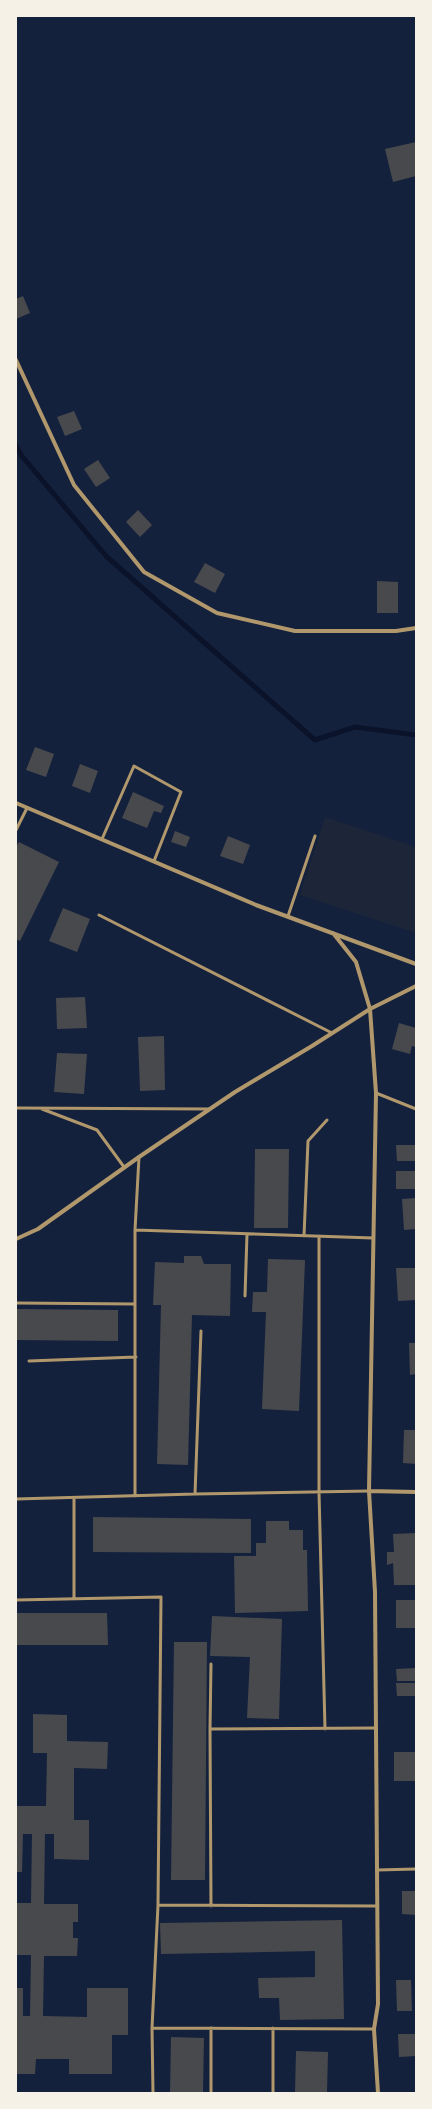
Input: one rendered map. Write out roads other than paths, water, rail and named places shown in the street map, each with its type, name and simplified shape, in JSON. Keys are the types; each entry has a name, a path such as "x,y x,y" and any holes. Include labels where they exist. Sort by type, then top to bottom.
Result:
{"street":[{"path":"16,360 74,485 144,572 217,613 295,631 396,631 416,628"},
{"path":"16,803 288,916 416,964"},
{"path":"333,933 356,962 370,1008 376,1093 369,1491 375,1592 378,2004 374,2029 378,2093"},
{"path":"16,1239 38,1229 138,1157 210,1109 370,1008 416,986"},
{"path":"369,1491 416,1492"}],"lane":[{"path":"102,839 134,766 181,792 154,861"},
{"path":"16,830 27,808"},
{"path":"288,916 314,836"},
{"path":"99,915 332,1033"},
{"path":"376,1093 416,1108"},
{"path":"16,1108 210,1109"},
{"path":"40,1108 96,1130 124,1167"},
{"path":"304,1236 308,1141 327,1120"},
{"path":"135,1496 135,1230 138,1157"},
{"path":"135,1230 373,1238"},
{"path":"245,1296 247,1234"},
{"path":"319,1236 319,1492 325,1729"},
{"path":"16,1303 135,1304"},
{"path":"195,1494 201,1331"},
{"path":"28,1361 136,1357"},
{"path":"16,1499 369,1491"},
{"path":"74,1498 74,1598"},
{"path":"16,1600 161,1597 158,1905 152,2028 153,2093"},
{"path":"211,1664 211,1906"},
{"path":"210,1729 376,1728"},
{"path":"377,1870 416,1869"},
{"path":"158,1905 377,1906"},
{"path":"152,2028 374,2029"},
{"path":"211,2028 211,2093"},
{"path":"273,2028 273,2093"}],"waterway":[{"path":"16,445 21,455 106,556 315,740 355,727 416,735"}]}
